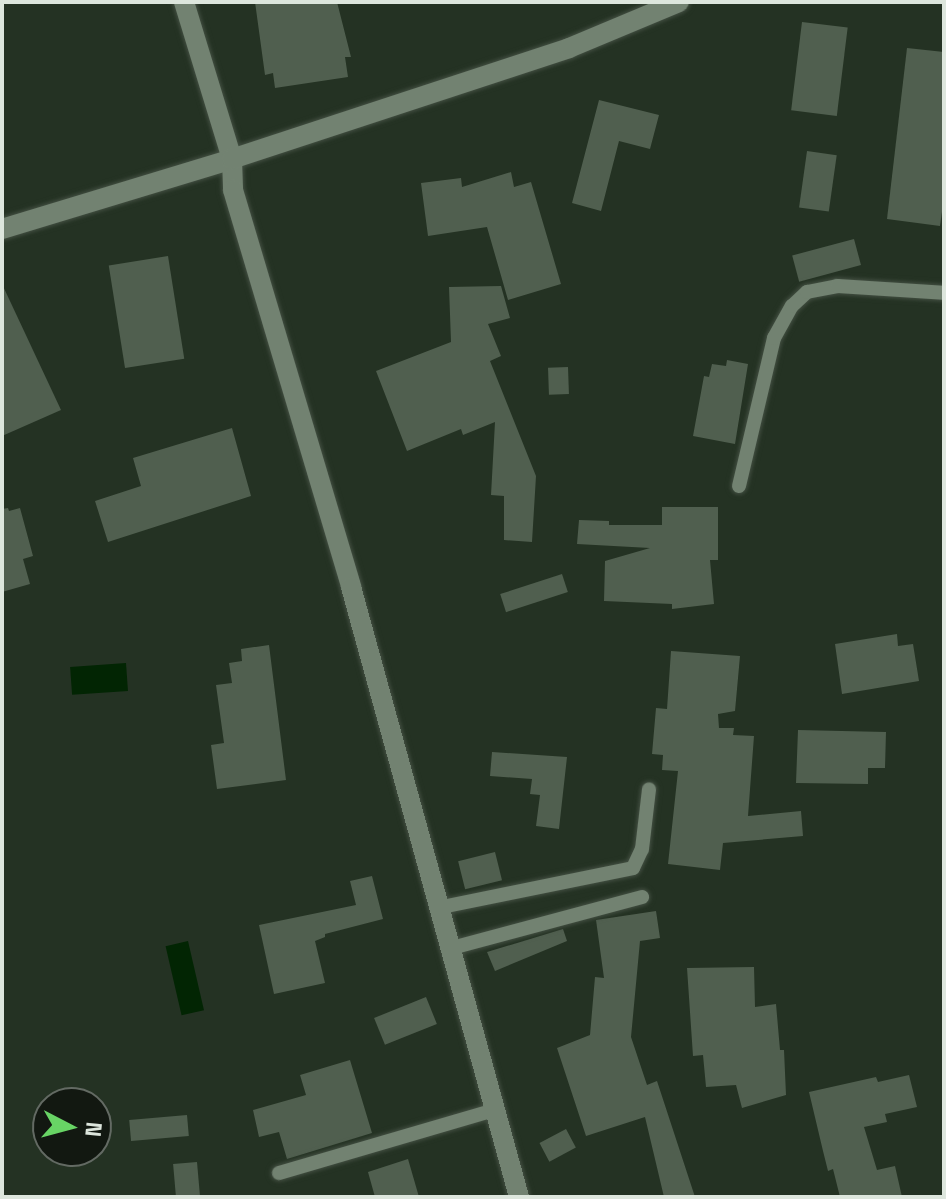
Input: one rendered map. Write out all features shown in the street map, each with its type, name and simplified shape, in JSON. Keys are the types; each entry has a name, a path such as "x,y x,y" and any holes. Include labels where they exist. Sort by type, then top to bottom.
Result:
{"street":[{"path":"184,2 232,159 233,190 351,587 448,949 519,1197"},
{"path":"2,229 232,159 569,48 679,2"}],"lane":[{"path":"739,486 774,338 792,306 807,292 837,286 944,293"},
{"path":"437,908 633,868 642,849 649,789"},
{"path":"448,949 642,897"},
{"path":"279,1173 495,1110"}],"shaded area":[{"path":"126,663 128,691 72,695 70,667"},
{"path":"188,941 204,1010 182,1015 166,946"}],"building":[{"path":"255,2 337,2 351,57 345,57 348,77 275,88 273,73 265,75"},
{"path":"802,22 848,28 837,116 791,110"},
{"path":"907,48 944,52 944,197 940,226 887,219"},
{"path":"599,100 659,115 650,149 619,141 601,211 572,203"},
{"path":"807,151 837,155 829,212 799,207"},
{"path":"511,172 514,187 531,182 561,284 508,300 487,227 428,236 421,183 461,178 462,187"},
{"path":"854,239 861,265 799,282 792,256"},
{"path":"168,256 184,359 125,368 109,265"},
{"path":"2,284 61,410 2,436"},
{"path":"501,286 510,318 488,324 501,356 490,361 536,476 532,542 504,540 504,496 491,495 495,422 463,435 461,429 407,451 376,371 451,342 449,287"},
{"path":"727,360 748,364 735,444 693,436 704,376 709,377 712,364 726,366"},
{"path":"568,367 569,394 549,395 548,368"},
{"path":"232,428 251,496 108,542 95,501 141,486 133,458"},
{"path":"662,507 718,507 718,560 710,560 714,604 672,609 672,604 604,601 605,561 650,548 577,544 579,520 609,521 609,525 662,525"},
{"path":"8,508 9,511 20,508 33,556 23,559 30,584 2,592 2,509"},
{"path":"562,574 568,592 506,612 500,594"},
{"path":"897,634 898,646 913,644 919,681 842,694 835,644"},
{"path":"269,645 286,780 217,789 211,745 224,743 216,685 232,683 229,663 242,661 241,649"},
{"path":"671,651 740,656 735,711 718,714 719,728 734,728 733,735 754,736 748,816 801,811 803,836 723,843 720,870 668,864 678,771 662,770 663,755 652,754 656,708 667,709"},
{"path":"798,730 886,732 885,768 868,768 868,784 796,783"},
{"path":"492,752 567,757 559,829 536,826 540,795 530,794 532,779 490,776"},
{"path":"495,852 502,880 465,889 458,861"},
{"path":"372,876 383,919 325,934 325,937 315,941 325,983 274,994 259,925 356,905 350,881"},
{"path":"656,911 660,938 640,941 631,1037 647,1085 657,1081 695,1197 664,1197 645,1117 586,1136 557,1048 590,1035 595,977 604,978 596,920"},
{"path":"563,929 567,941 495,971 487,952"},
{"path":"754,967 755,1007 776,1004 780,1050 784,1050 786,1095 742,1108 736,1085 706,1087 703,1055 693,1056 687,968"},
{"path":"426,997 437,1024 385,1045 374,1018"},
{"path":"350,1060 372,1133 287,1159 279,1132 259,1137 253,1110 306,1095 300,1075"},
{"path":"909,1075 917,1107 885,1114 887,1122 864,1127 877,1170 895,1166 902,1197 840,1197 833,1169 828,1171 809,1092 876,1077 878,1082"},
{"path":"187,1115 189,1136 131,1141 129,1120"},
{"path":"566,1129 576,1148 549,1162 540,1143"},
{"path":"408,1159 419,1197 375,1197 368,1172"},
{"path":"197,1162 200,1197 176,1197 173,1164"}]}
